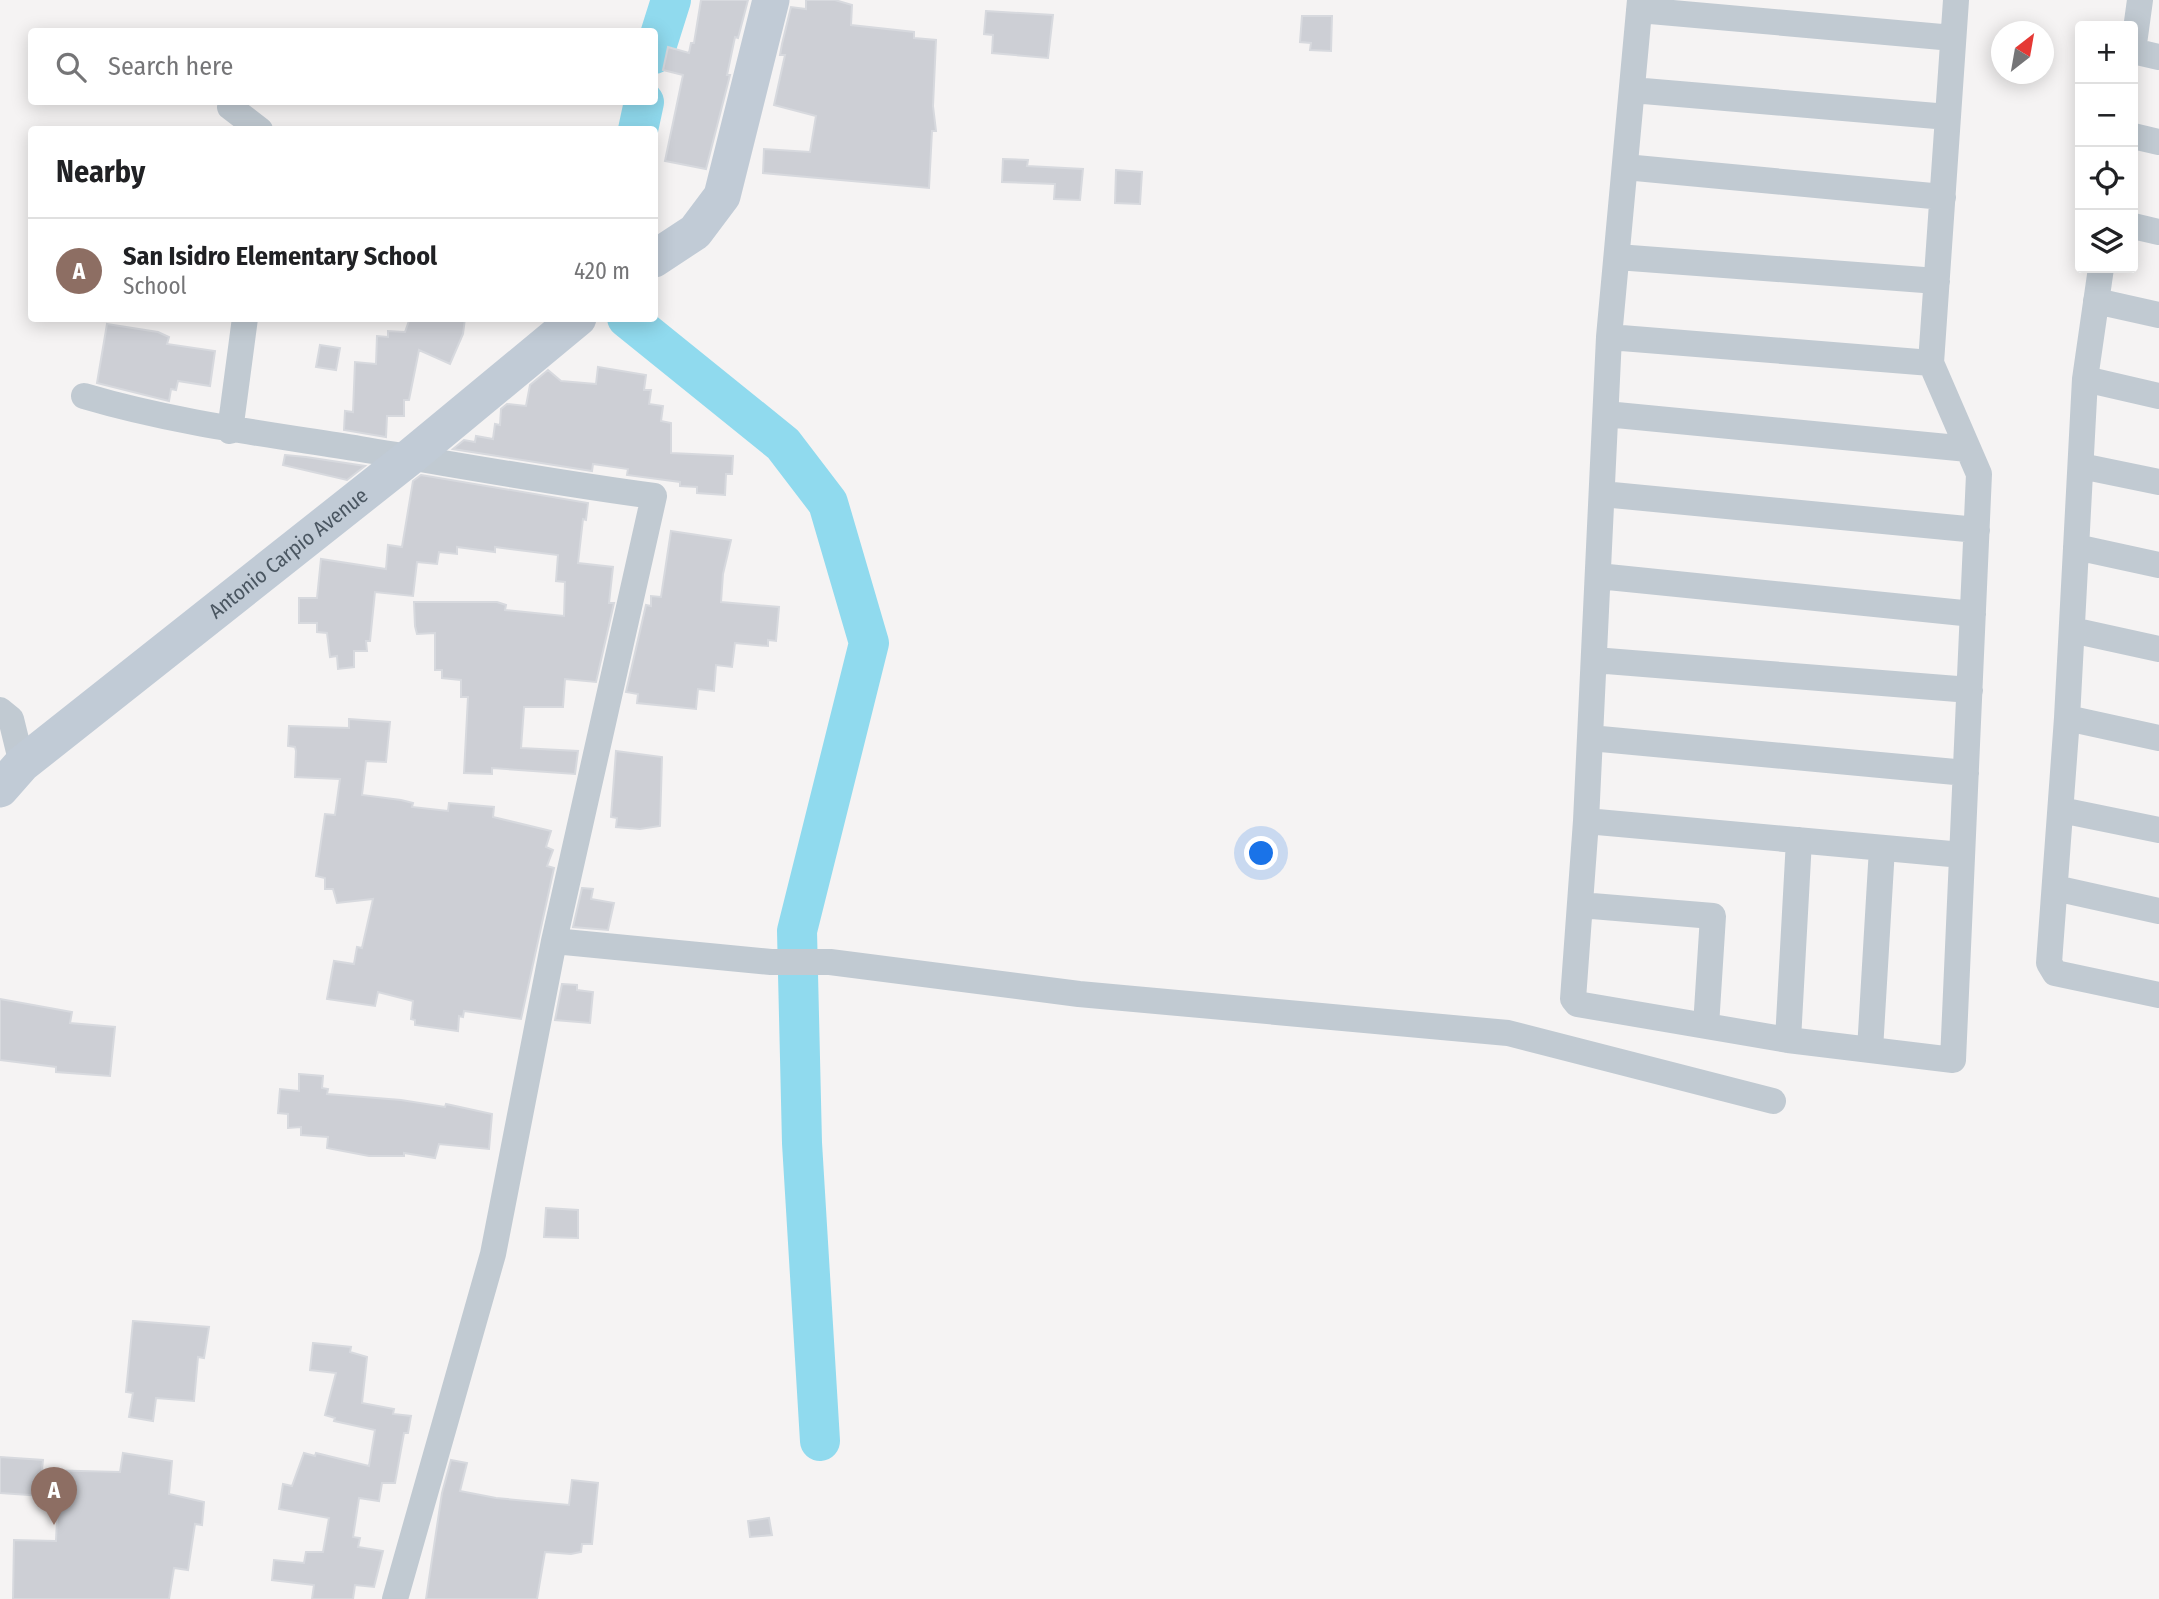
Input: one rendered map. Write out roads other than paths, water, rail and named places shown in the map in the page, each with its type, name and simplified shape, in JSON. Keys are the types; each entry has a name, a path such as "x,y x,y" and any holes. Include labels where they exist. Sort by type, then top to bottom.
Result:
{"street":[{"path":"658,257 695,232 722,196 771,0"},
{"path":"1953,38 1639,5 1609,337 1586,821 1572,994 1577,1004 1788,1040 1953,1060 1979,474 1931,363 1956,0"},
{"path":"2137,21 2140,0"},
{"path":"2138,52 2159,57"},
{"path":"1632,90 1948,117"},
{"path":"230,107 255,126"},
{"path":"2138,137 2159,142"},
{"path":"1625,167 1943,197"},
{"path":"2138,227 2159,232"},
{"path":"1616,257 1937,281"},
{"path":"2100,273 2085,379 2067,718 2050,969 2055,973 2159,995"},
{"path":"2096,301 2159,315"},
{"path":"230,430 244,322"},
{"name":"Antonio Carpio Avenue","path":"11,777 410,457 573,322"},
{"path":"1609,337 1931,363"},
{"path":"2085,379 2159,396"},
{"path":"84,396 168,419 230,430 410,457 529,479 653,496 554,941 493,1254 395,1599"},
{"path":"1605,414 1968,449"},
{"path":"2081,466 2159,482"},
{"path":"1602,494 1977,530"},
{"path":"2076,547 2159,565"},
{"path":"1598,576 1973,614"},
{"path":"2072,630 2159,649"},
{"path":"1594,660 1970,690"},
{"path":"0,710 11,719 11,777"},
{"path":"2067,718 2159,738"},
{"path":"1590,738 1966,773"},
{"path":"2061,810 2159,830"},
{"path":"1586,821 1962,855"},
{"path":"1788,1040 1799,840"},
{"path":"1870,1050 1882,848"},
{"path":"2055,888 2159,911"},
{"path":"1580,905 1713,916 1706,1026"},
{"path":"554,941 771,962 830,962 1079,994 1508,1033 1773,1101"}],"waterway":[{"path":"658,41 671,0"},
{"path":"639,126 643,105"},
{"path":"632,322 783,444 828,503 869,643 797,931 802,1143 820,1441"}],"place":[{"name":"San Isidro Elementary School","path":"54,1525"}]}
